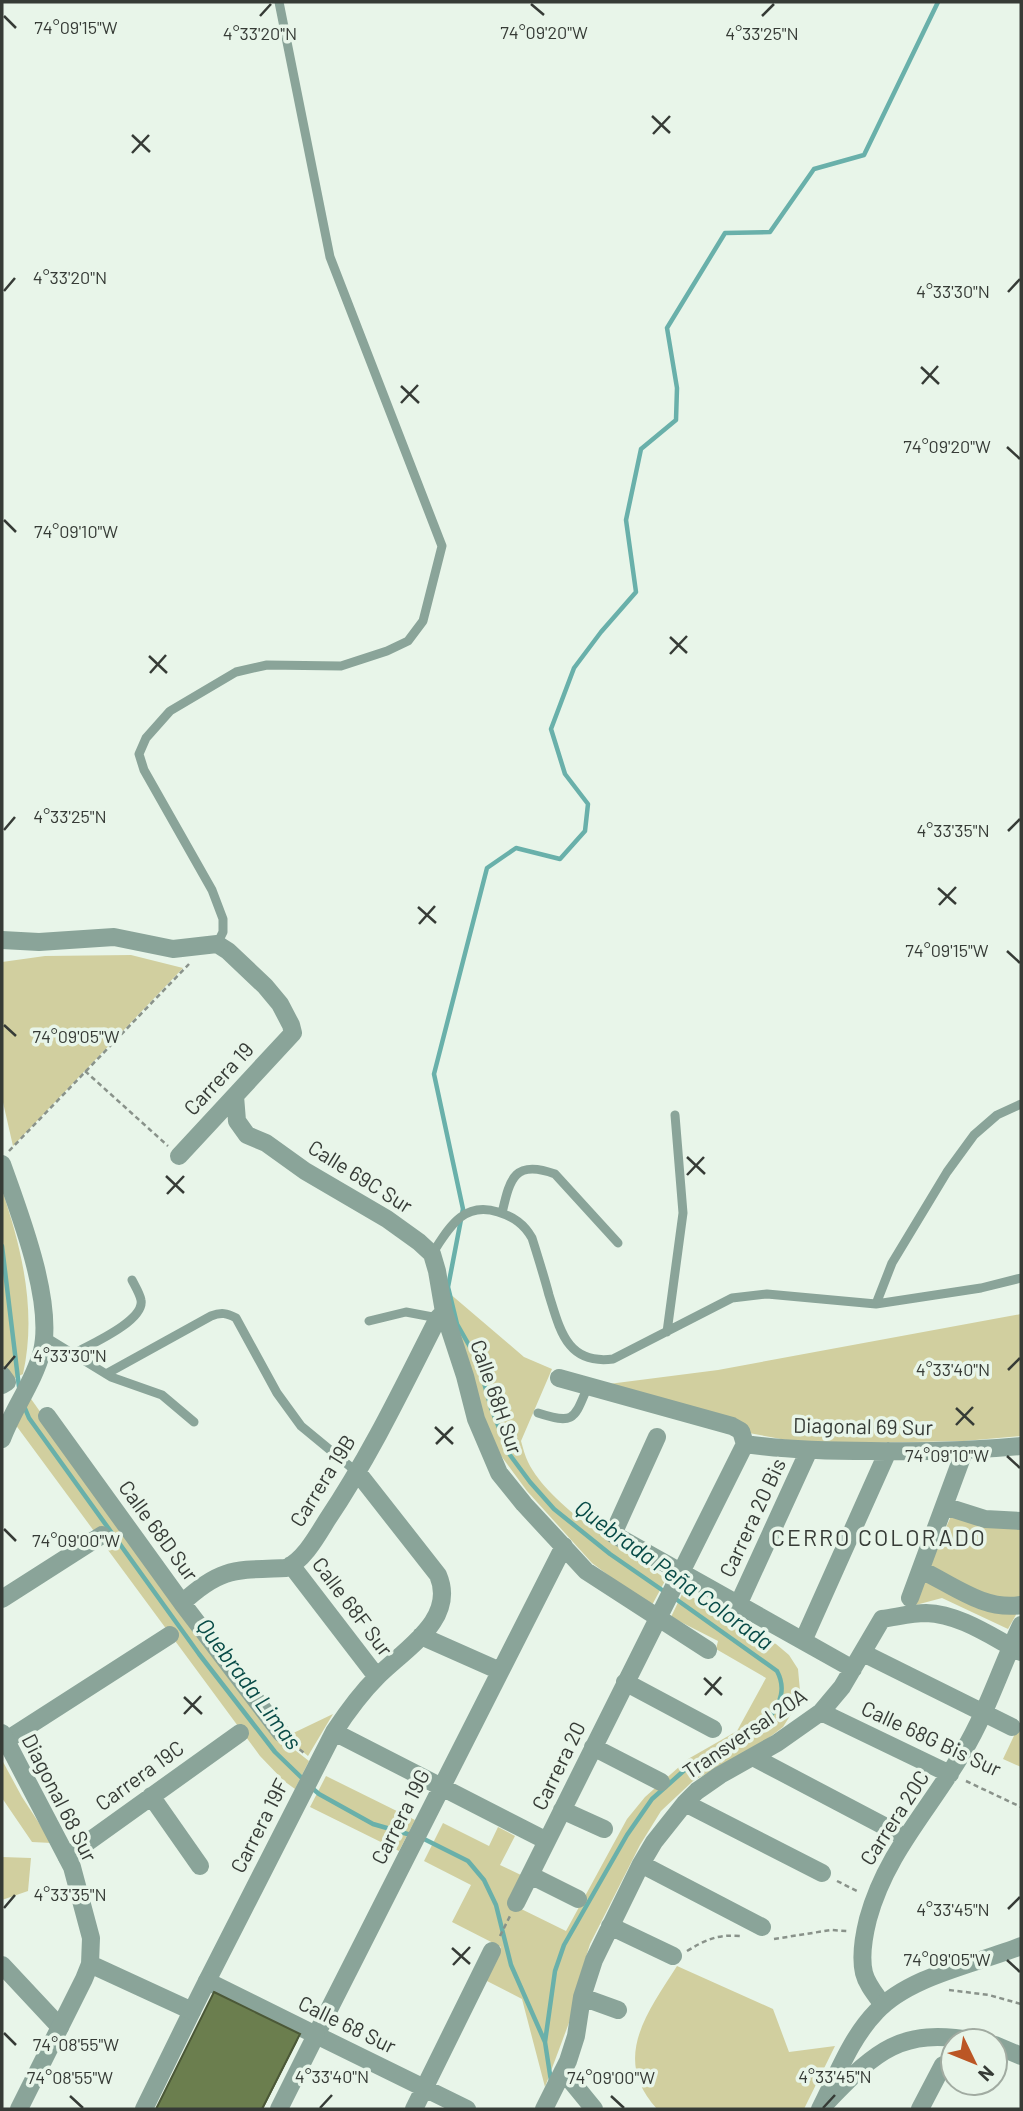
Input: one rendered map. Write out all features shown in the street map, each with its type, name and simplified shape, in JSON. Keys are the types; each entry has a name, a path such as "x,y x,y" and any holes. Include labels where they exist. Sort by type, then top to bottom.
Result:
{"street":[{"path":"2,940 38,942 114,937 173,949 217,944"},
{"name":"Carrera 19","path":"179,1156 293,1033 280,1004 265,986 217,944"},
{"name":"Calle 69C Sur","path":"235,1096 237,1121 247,1135 266,1143 305,1171 387,1219 432,1254"},
{"path":"2,1439 11,1415 36,1369 44,1336 41,1295 5,1158"},
{"path":"432,1254 437,1272 441,1315"},
{"name":"Carrera 19B","path":"291,1565 312,1542 358,1473 441,1315"},
{"name":"Calle 68H Sur","path":"441,1315 465,1376 476,1419 499,1473 586,1571 661,1611 708,1650"},
{"path":"559,1378 732,1426 741,1431 745,1444"},
{"name":"Calle 68D Sur","path":"47,1416 182,1603 281,1733"},
{"path":"657,1437 613,1534 677,1579 738,1605 853,1669"},
{"name":"Diagonal 69 Sur","path":"745,1444 809,1450 964,1452 1021,1446"},
{"name":"Carrera 20","path":"516,1903 745,1444"},
{"name":"Carrera 20 Bis","path":"738,1605 809,1450"},
{"path":"803,1641 888,1451"},
{"path":"910,1598 964,1452"},
{"name":"Carrera 19F","path":"144,2109 334,1732 377,1677 421,1636 440,1609 442,1585 428,1561 358,1473"},
{"path":"944,1506 985,1519 1021,1521"},
{"path":"2,1599 102,1535"},
{"name":"Carrera 19G","path":"279,2109 564,1546"},
{"path":"182,1603 202,1584 219,1575 243,1569 291,1565"},
{"name":"Calle 68F Sur","path":"291,1565 377,1677"},
{"path":"921,1570 991,1605 1021,1605"},
{"name":"Transversal 20A","path":"544,2109 576,2036 582,1997 594,1960 641,1864 685,1803 720,1775 753,1757 832,1702 882,1619 915,1614 940,1614 963,1622 1016,1649"},
{"name":"Carrera 20C","path":"883,2005 871,1988 863,1967 864,1934 874,1900 888,1865 950,1774 983,1713 1016,1649 1021,1625"},
{"path":"3,1737 170,1635"},
{"name":"Calle 68F Sur","path":"421,1636 500,1671"},
{"path":"863,1653 1012,1727"},
{"path":"625,1682 713,1728"},
{"name":"Calle 68G Bis Sur","path":"821,1712 950,1774"},
{"path":"334,1732 547,1841"},
{"name":"Carrera 19C","path":"67,1857 240,1733"},
{"name":"Diagonal 68 Sur","path":"3,1737 67,1857 89,1927 92,1950 90,1964"},
{"path":"593,1747 661,1782"},
{"path":"753,1757 905,1837"},
{"path":"151,1796 200,1866"},
{"path":"685,1803 822,1873"},
{"path":"562,1811 604,1829"},
{"path":"641,1864 762,1927"},
{"path":"530,1875 578,1899"},
{"path":"610,1926 673,1956"},
{"path":"820,2109 849,2051 867,2022 883,2005 903,1990 927,1979 1021,1946"},
{"path":"414,2109 492,1951"},
{"path":"19,2109 90,1964 192,2011"},
{"path":"2,1965 60,2027"},
{"name":"Calle 68 Sur","path":"207,1982 467,2109"},
{"path":"582,1997 618,2010"},
{"path":"820,2109 863,2066 896,2044 921,2037 939,2037"},
{"path":"920,2109 939,2073"},
{"path":"560,2077 594,2109"}],"lane":[{"path":"217,944 223,932 223,919 212,890 144,770 139,754 146,738 170,711 236,672 267,665 341,666 408,641 423,621 442,546 330,257 279,2"},
{"path":"876,1304 892,1264 974,1135 996,1115 1021,1104"},
{"path":"667,1332 684,1213 675,1115"},
{"path":"502,1213 508,1184 515,1174 529,1169 543,1170 555,1174 618,1243"},
{"path":"432,1254 455,1222 470,1211 486,1209 516,1219 526,1227 532,1238 561,1334 580,1355 602,1360 613,1359 732,1298 767,1294 876,1304 981,1288 1021,1278"},
{"path":"73,1354 133,1320 140,1311 142,1301 132,1280"},
{"path":"369,1321 406,1312 441,1315"},
{"path":"106,1374 211,1316 228,1314 236,1318 276,1393 301,1426 358,1473"},
{"path":"44,1336 106,1374 162,1395 194,1422"},
{"path":"538,1413 561,1420 569,1418 576,1412 588,1385"}],"path":[{"path":"5,1158 191,962"},
{"path":"85,1071 179,1156"},
{"path":"281,1733 314,1771"},
{"name":"Calle 68G Bis Sur","path":"950,1774 1021,1807"},
{"path":"822,1873 874,1900"},
{"path":"492,1951 516,1903"},
{"path":"927,1979 951,1990 989,1995 1021,2004"}],"shaded area":[{"path":"131,955 183,968 13,1146 2,1098 2,962 45,956"},
{"path":"2,1190 16,1235 28,1304 27,1351 23,1374 7,1382 2,1374"},
{"path":"442,1287 524,1357 552,1369 521,1441 527,1460 539,1479 571,1511 666,1579 651,1607 592,1563 527,1491 499,1453 478,1407"},
{"path":"1021,1314 1021,1436 964,1441 808,1444 749,1433 593,1386 718,1370"},
{"path":"29,1396 277,1736 309,1761 295,1789 260,1756 15,1424"},
{"path":"951,1516 1021,1528 1021,1606 1008,1629 942,1598 912,1606"},
{"path":"683,1592 776,1644 789,1655 798,1669 800,1691 795,1708 783,1727 762,1743 693,1781 661,1811 640,1845 590,1944 574,1996 570,2020 545,2087 522,1999 485,1980 501,1947 452,1922 471,1885 424,1861 443,1823 489,1846 498,1827 515,1836 500,1865 523,1876 509,1903 566,1931 627,1819 645,1797 688,1759 737,1731 766,1678 716,1649 718,1641 671,1617"},
{"path":"333,1714 308,1756 285,1737"},
{"path":"1021,1721 1021,1767 1003,1759"},
{"path":"2,1760 52,1843 32,1842 2,1798"},
{"path":"326,1776 415,1820 399,1851 310,1807"},
{"path":"2,1857 31,1858 28,1891 2,1900"},
{"path":"677,1966 773,2009 789,2052 835,2046 804,2109 657,2109 643,2090 636,2072 635,2054 645,2019"}],"building":[{"path":"214,1992 300,2034 262,2109 156,2109"}],"waterway":[{"name":"Quebrada Peña Colorada","path":"665,1592 610,1554 554,1509 510,1455 491,1408 478,1361 457,1324 448,1287 463,1209 434,1074 487,868 516,848 560,859 585,831 588,804 565,774 551,729 574,668 636,592 626,520 641,449 676,420 677,388 667,328 725,233 770,232 814,169 864,155 938,2"},
{"name":"Quebrada Limas","path":"2,1246 19,1387"},
{"name":"Quebrada Limas","path":"24,1406 29,1418 199,1654 275,1752 303,1779"},
{"name":"Quebrada Peña Colorada","path":"545,2042 555,1971 564,1945 627,1835 652,1799 688,1767 770,1717 779,1700 782,1689 777,1671 673,1597"},
{"name":"Quebrada Limas","path":"312,1788 373,1824 411,1835"},
{"name":"Quebrada Limas","path":"422,1838 468,1861 484,1880 496,1905 511,1965 545,2042 551,2081"}],"district":[{"name":"CERRO COLORADO","path":"879,1538"}]}
